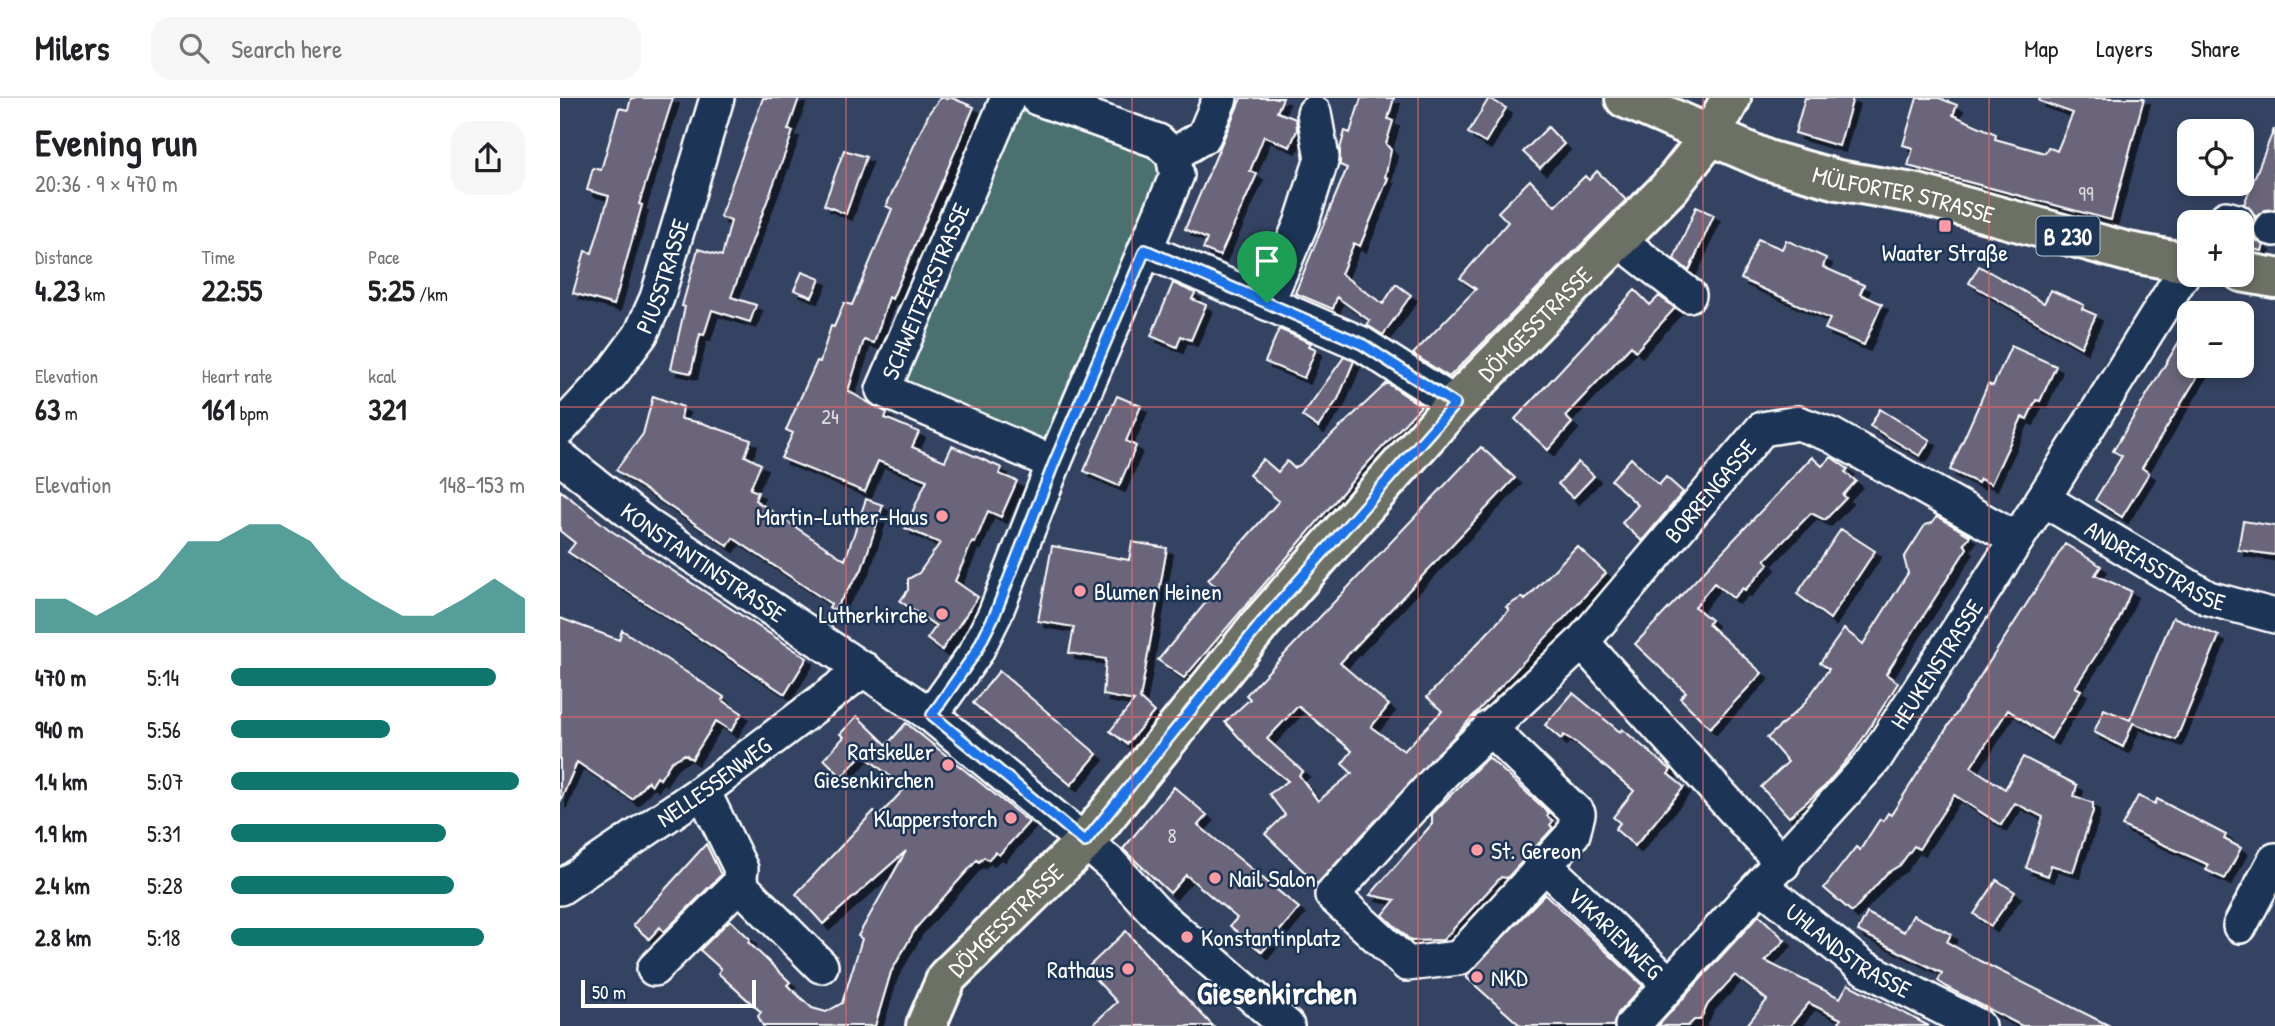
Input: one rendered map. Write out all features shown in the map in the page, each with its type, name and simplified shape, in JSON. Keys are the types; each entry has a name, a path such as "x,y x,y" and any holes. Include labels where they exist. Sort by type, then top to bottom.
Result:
{"main road":[{"name":"MÜLFORTER STRASSE","path":"1625,98 1766,160 1838,180 1918,194 2115,248 2177,261"},
{"path":"1711,135 1731,98"},
{"name":"DÖMGESSTRASSE","path":"926,1026 947,977 1097,852 1262,622 1455,404 1620,241 1670,187 1711,135"},
{"path":"2254,274 2275,278"}],"street":[{"name":"PIUSSTRASSE","path":"560,429 612,373 641,334 657,298 717,98"},
{"name":"SCHWEITZERSTRASSE","path":"1007,98 883,390 1054,463"},
{"path":"932,715 976,652 995,614 1054,463 1177,175 1172,155 1158,141 1037,98"},
{"path":"1172,155 1204,136 1220,98"},
{"path":"1267,303 1301,223 1322,158 1314,113"},
{"path":"1620,241 1689,295"},
{"path":"1145,250 1362,344 1455,404"},
{"name":"HEUKENSTRASSE","path":"1632,1026 1773,875 1874,760 2043,499 2177,282"},
{"name":"BORRENGASSE","path":"1545,865 1459,958 1408,964 1332,895 1444,772 1582,642 1762,429 1798,423 1831,435 2016,539"},
{"name":"KONSTANTINSTRASSE","path":"560,457 648,526 932,715 1097,852 1156,914 1287,1026"},
{"name":"ANDREASSTRASSE","path":"2043,499 2208,598 2275,616"},
{"path":"1582,642 1773,875"},
{"name":"NELLESSENWEG","path":"560,888 703,791 864,669"},
{"path":"1489,728 1577,814 1573,834 1545,865"},
{"path":"654,969 739,884 741,869 703,791"},
{"path":"2240,926 2275,860"},
{"name":"VIKARIENWEG","path":"1545,865 1670,984"},
{"name":"UHLANDSTRASSE","path":"1773,875 1863,967 1978,1026"},
{"path":"739,884 821,966"}],"green space":[{"path":"1021,112 1034,113 1150,154 1156,163 1158,174 1043,442 912,394 900,376 1016,115"}],"building":[{"path":"631,98 673,98 639,204 642,205 614,305 573,293 585,251 592,253 609,196 587,190 593,168 601,170 619,108 628,110"},
{"path":"763,98 799,98 788,130 793,131 731,297 756,305 750,322 712,310 704,335 700,334 691,373 671,369 685,307 682,306 698,249 722,256 731,221 720,217"},
{"path":"940,98 952,98 974,107 892,299 889,297 874,343 864,340 848,391 887,413 885,418 919,432 912,447 945,461 952,446 1002,468 999,474 1017,481 1001,517 988,511 975,543 972,542 955,581 978,597 942,650 927,639 936,626 900,601 908,590 908,579 919,573 940,543 905,528 927,480 878,461 865,492 781,458 793,433 786,430 817,361 820,362 831,326 834,327 844,303 852,305 892,209 886,206 929,113"},
{"path":"1241,98 1283,98 1277,112 1296,119 1297,130 1290,147 1264,136 1250,171 1257,174 1220,256 1203,249 1207,239 1185,229"},
{"path":"1361,98 1394,98 1388,119 1393,121 1386,144 1391,150 1385,177 1388,178 1360,246 1354,243 1341,274 1383,304 1396,284 1411,295 1383,335 1367,325 1370,321 1337,297 1333,309 1295,293 1347,168 1340,165 1340,149 1345,131 1350,133"},
{"path":"1489,98 1506,108 1485,143 1468,133"},
{"path":"1805,98 1853,98 1839,146 1795,133"},
{"path":"1917,98 1939,98 1957,105 1953,115 1996,134 1995,139 2045,153 2048,147 2057,151 2073,113 2039,101 2040,98 2144,98 2111,220 1908,166 1913,148 1903,145"},
{"path":"1548,127 1564,144 1540,168 1523,152"},
{"path":"2274,129 2275,209 2265,210 2256,217 2254,210 2250,210 2244,204 2247,196 2254,196 2254,179"},
{"path":"844,150 866,157 846,214 824,205"},
{"path":"1597,171 1626,200 1449,377 1413,354 1476,289 1460,278 1508,222 1498,212 1530,180 1555,206 1585,176 1589,180"},
{"path":"1696,207 1714,215 1689,271 1674,259"},
{"path":"2254,236 2264,245 2262,251 2254,249"},
{"path":"1758,239 1782,249 1786,240 1826,258 1823,267 1864,285 1860,294 1882,304 1864,345 1825,329 1830,319 1741,279"},
{"path":"1979,266 2044,303 2051,290 2084,305 2082,309 2096,315 2081,347 1969,283"},
{"path":"802,272 820,279 812,297 794,290"},
{"path":"1173,283 1195,293 1192,299 1206,305 1191,340 1181,336 1177,347 1151,336"},
{"path":"1635,290 1650,305 1659,296 1675,308 1636,351 1631,346 1565,416 1572,423 1548,450 1515,419"},
{"path":"1279,329 1311,343 1309,346 1316,349 1304,378 1265,362"},
{"path":"2177,345 2177,378 2197,378 2142,468 2149,473 2122,517 2095,500 2122,456 2113,451"},
{"path":"2011,346 2056,366 2040,401 2036,400 2027,419 2022,417 1991,484 1980,479 1978,483 1950,470 1988,384 1993,386"},
{"path":"1344,357 1354,361 1338,399 1318,427 1302,416"},
{"path":"1387,383 1421,406 1365,466 1184,678 1158,660 1218,588 1208,580 1279,501 1249,475 1263,459 1278,472 1287,461 1294,468 1300,465"},
{"path":"653,396 683,407 681,419 702,423 751,440 745,456 761,464 750,489 758,492 755,500 845,560 866,499 883,505 862,569 834,610 829,608 831,604 733,538 728,546 616,470 643,434"},
{"path":"1117,396 1141,406 1126,441 1136,446 1119,486 1084,471"},
{"path":"1880,409 1930,440 1920,456 1870,426"},
{"path":"1481,447 1515,478 1340,663 1389,705 1371,727 1404,751 1442,711 1427,697 1509,610 1506,607 1522,597 1525,600 1577,546 1606,573 1317,884 1265,834 1285,815 1269,794 1288,781 1255,755 1225,722 1250,699 1246,695","holes":["1298,706 1352,751 1342,764 1352,773 1318,801 1299,775 1303,771 1267,739"]},
{"path":"1812,457 1822,466 1831,457 1848,469 1845,472 1856,481 1843,495 1846,498 1825,520 1811,513 1765,560 1769,564 1745,590 1743,588 1733,598 1714,583 1695,607 1711,620 1708,624 1762,673 1710,728 1680,698 1686,692 1635,644"},
{"path":"1631,458 1659,485 1666,477 1683,492 1642,541 1622,523 1638,505 1611,480"},
{"path":"1578,462 1594,476 1573,498 1558,484"},
{"path":"560,490 610,530 807,658 785,694 568,552 575,543 560,531"},
{"path":"1937,516 1970,536 1964,544 1967,548 1886,674 1898,683 1856,749 1825,786 1789,817 1761,787 1788,762 1767,738 1803,705 1829,669 1820,663 1844,629 1863,644 1908,573 1904,558 1925,525 1932,523"},
{"path":"2243,521 2275,526 2275,555 2238,550"},
{"path":"1841,529 1875,551 1830,619 1797,594"},
{"path":"1132,542 1167,548 1140,699 1154,712 1127,744 1110,731 1134,701 1103,695 1106,659 1069,653 1074,627 1038,621 1052,546 1129,560"},
{"path":"2065,544 2101,566 2095,575 2131,591 2118,622 2075,687 2081,690 2051,739 2008,710 1971,767 2005,789 2023,757 2077,785 2074,796 2093,803 2093,811 2073,872 2051,865 2048,876 2026,868 2043,817 2015,803 2001,825 1954,795 1919,849 1914,846 1900,865 1887,873 1852,912 1824,888 1856,847 1860,850 1880,819 1883,821 1888,813 1891,815"},
{"path":"2173,617 2219,636 2176,740 2133,723 2123,747 2094,732 2104,709 2130,720"},
{"path":"560,618 619,640 622,630 724,697 722,700 742,713 731,731 716,721 692,759 685,754 671,762 660,779 657,777 652,785 648,781 632,799 577,762 560,802"},
{"path":"999,671 1097,754 1071,785 973,703"},
{"path":"1573,693 1671,770 1668,774 1684,787 1635,846 1615,829 1620,823 1613,817 1634,791 1578,744 1564,735 1561,739 1545,725"},
{"path":"857,716 887,745 906,723 1029,822 999,855 995,852 988,860 984,857 979,862 977,860 916,928 891,972 875,1026 763,1026 758,1016 761,1012 718,973 721,969 700,950 730,920 750,939 748,942 790,982 787,985 812,1008 826,1012 842,1003 862,939 858,936 906,851 823,924 796,894 874,811 879,816 905,788 862,754 842,777 824,759 844,737 840,734"},
{"name":"St. Gereon","path":"1488,757 1549,813 1547,816 1553,821 1550,825 1553,828 1507,878 1501,877 1443,940 1411,941 1383,915 1395,900 1370,895 1432,824 1432,814"},
{"path":"1174,787 1207,815 1198,825 1299,908 1262,952 1230,926 1237,918 1186,875 1170,893 1123,849"},
{"path":"2138,796 2155,804 2157,799 2226,835 2224,839 2241,848 2225,879 2206,870 2209,865 2122,826"},
{"path":"706,844 721,875 664,932 660,927 649,939 633,925"},
{"path":"1997,880 2015,892 1991,926 1974,914"},
{"path":"1545,894 1643,986 1618,1013 1613,1026 1521,1026 1467,978 1467,974"},
{"path":"1867,913 1904,932 1913,915 1951,934 1947,942 1980,961 2110,1026 2022,1026 1950,989 1938,981 1942,973 1858,931"},
{"path":"1759,915 1785,940 1765,961 1840,998 1848,984 1929,1026 1837,1026 1841,1019 1809,1003 1790,1026 1746,1026 1767,1000 1735,975 1708,1004 1700,1020 1694,1020 1688,1026 1658,1026"},
{"path":"1126,931 1213,1026 1091,1026 1117,1002 1086,969"}],"place":[{"name":"Waater Straße","path":"1945,226"},
{"name":"Martin-Luther-Haus","path":"942,516"},
{"name":"Blumen Heinen","path":"1080,591"},
{"name":"Lutherkirche","path":"942,614"},
{"name":"Ratskeller Giesenkirchen","path":"948,765"},
{"name":"Klapperstorch","path":"1011,818"},
{"name":"St. Gereon","path":"1477,850"},
{"name":"Nail Salon","path":"1215,878"},
{"name":"Konstantinplatz","path":"1187,937"},
{"name":"Rathaus","path":"1128,969"},
{"name":"NKD","path":"1477,977"}],"district":[{"name":"Giesenkirchen","path":"1277,992"}],"route":[{"path":"1145,250 1267,303 1362,344 1394,362 1455,404 1262,622 1085,842 932,715 976,652 995,614 1054,463 1145,250"}]}
